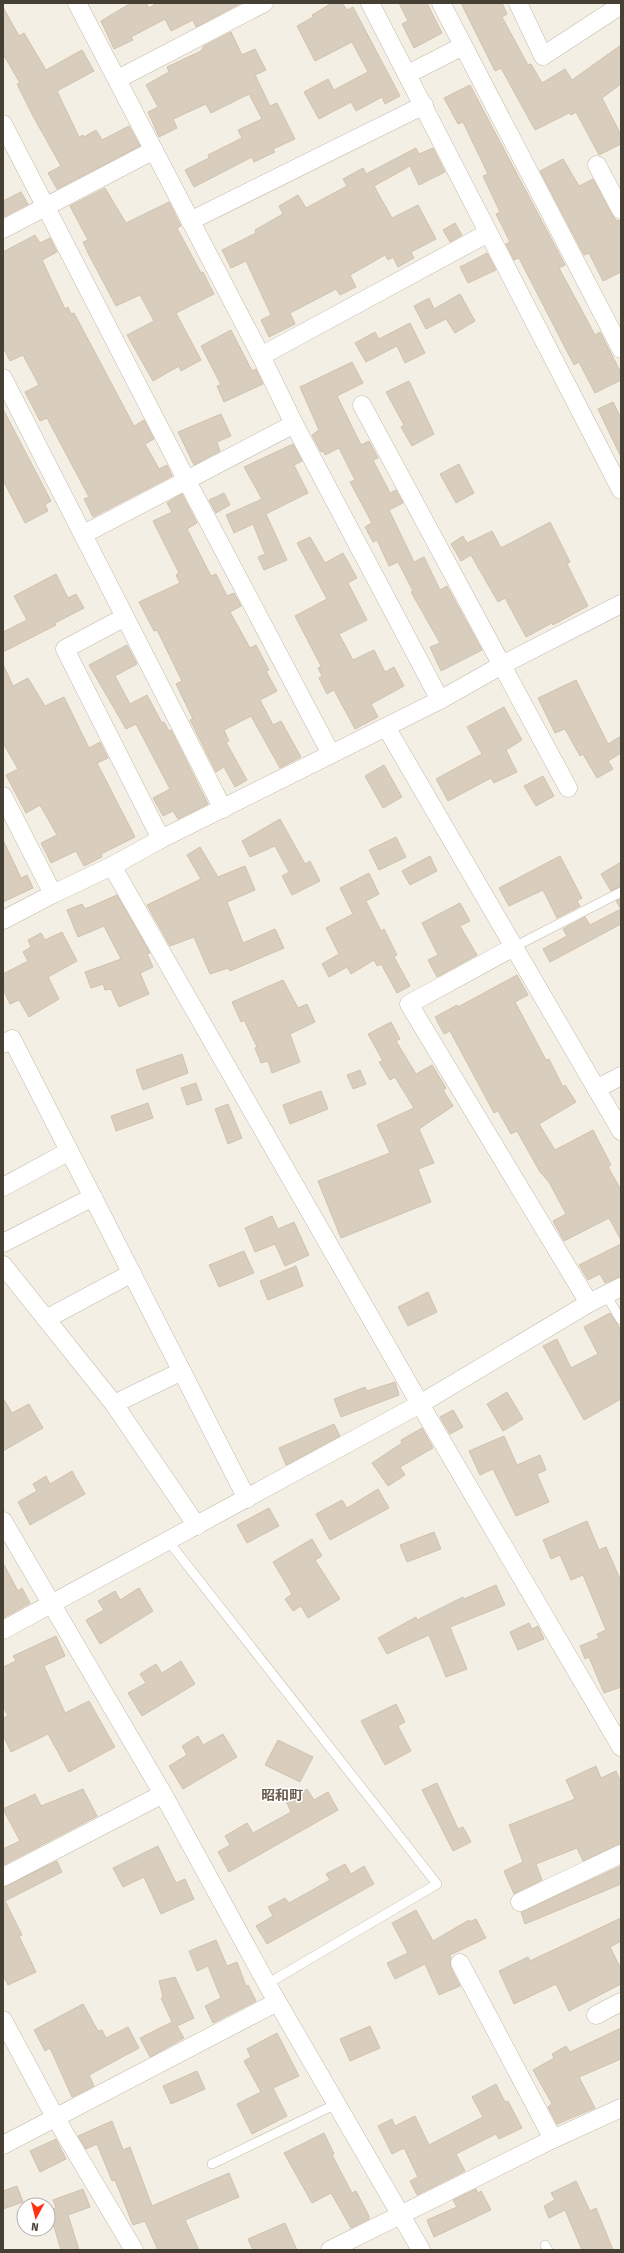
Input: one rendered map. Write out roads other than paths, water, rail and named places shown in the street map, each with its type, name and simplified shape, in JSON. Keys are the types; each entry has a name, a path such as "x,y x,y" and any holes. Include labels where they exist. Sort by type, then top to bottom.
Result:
{"street":[{"path":"77,3 118,79 261,356 294,424 440,700"},
{"path":"118,79 264,3"},
{"path":"370,3 424,104 488,234 621,490"},
{"path":"441,3 621,349"},
{"path":"518,3 543,56 621,5"},
{"path":"408,74 463,46"},
{"path":"190,221 424,104"},
{"path":"3,124 187,481 331,754"},
{"path":"3,229 47,208 154,150"},
{"path":"597,164 621,210"},
{"path":"261,356 488,234"},
{"path":"3,378 10,409 84,534 223,808"},
{"path":"362,405 568,788"},
{"path":"84,534 294,424"},
{"path":"3,920 52,894 112,866 161,838 440,700 502,665 621,604"},
{"path":"125,617 65,649 161,838"},
{"path":"386,727 512,948 621,1131"},
{"path":"3,796 52,894"},
{"path":"112,866 420,1404 621,1747"},
{"path":"512,948 409,1004 589,1303"},
{"path":"3,1044 12,1039 247,1499"},
{"path":"596,1089 621,1076"},
{"path":"3,1187 70,1152"},
{"path":"3,1243 93,1197"},
{"path":"3,1265 114,1404 197,1526"},
{"path":"46,1320 132,1274"},
{"path":"3,1630 53,1605 420,1404 589,1303 613,1291"},
{"path":"114,1404 182,1371"},
{"path":"3,1521 163,1794 277,2002 421,2250"},
{"path":"3,1877 163,1794"},
{"path":"520,1902 621,1854"},
{"path":"460,1963 553,2139"},
{"path":"3,2145 277,2002"},
{"path":"596,2015 621,2002"},
{"path":"3,2020 55,2118 134,2250"},
{"path":"330,2250 553,2139 621,2108"}],"lane":[{"path":"512,948 621,892"},
{"path":"613,1291 621,1320"},
{"path":"169,1542 437,1884 267,1984"},
{"path":"212,2164 336,2104"}],"district":[{"name":"昭和町","path":"282,1795"}]}
